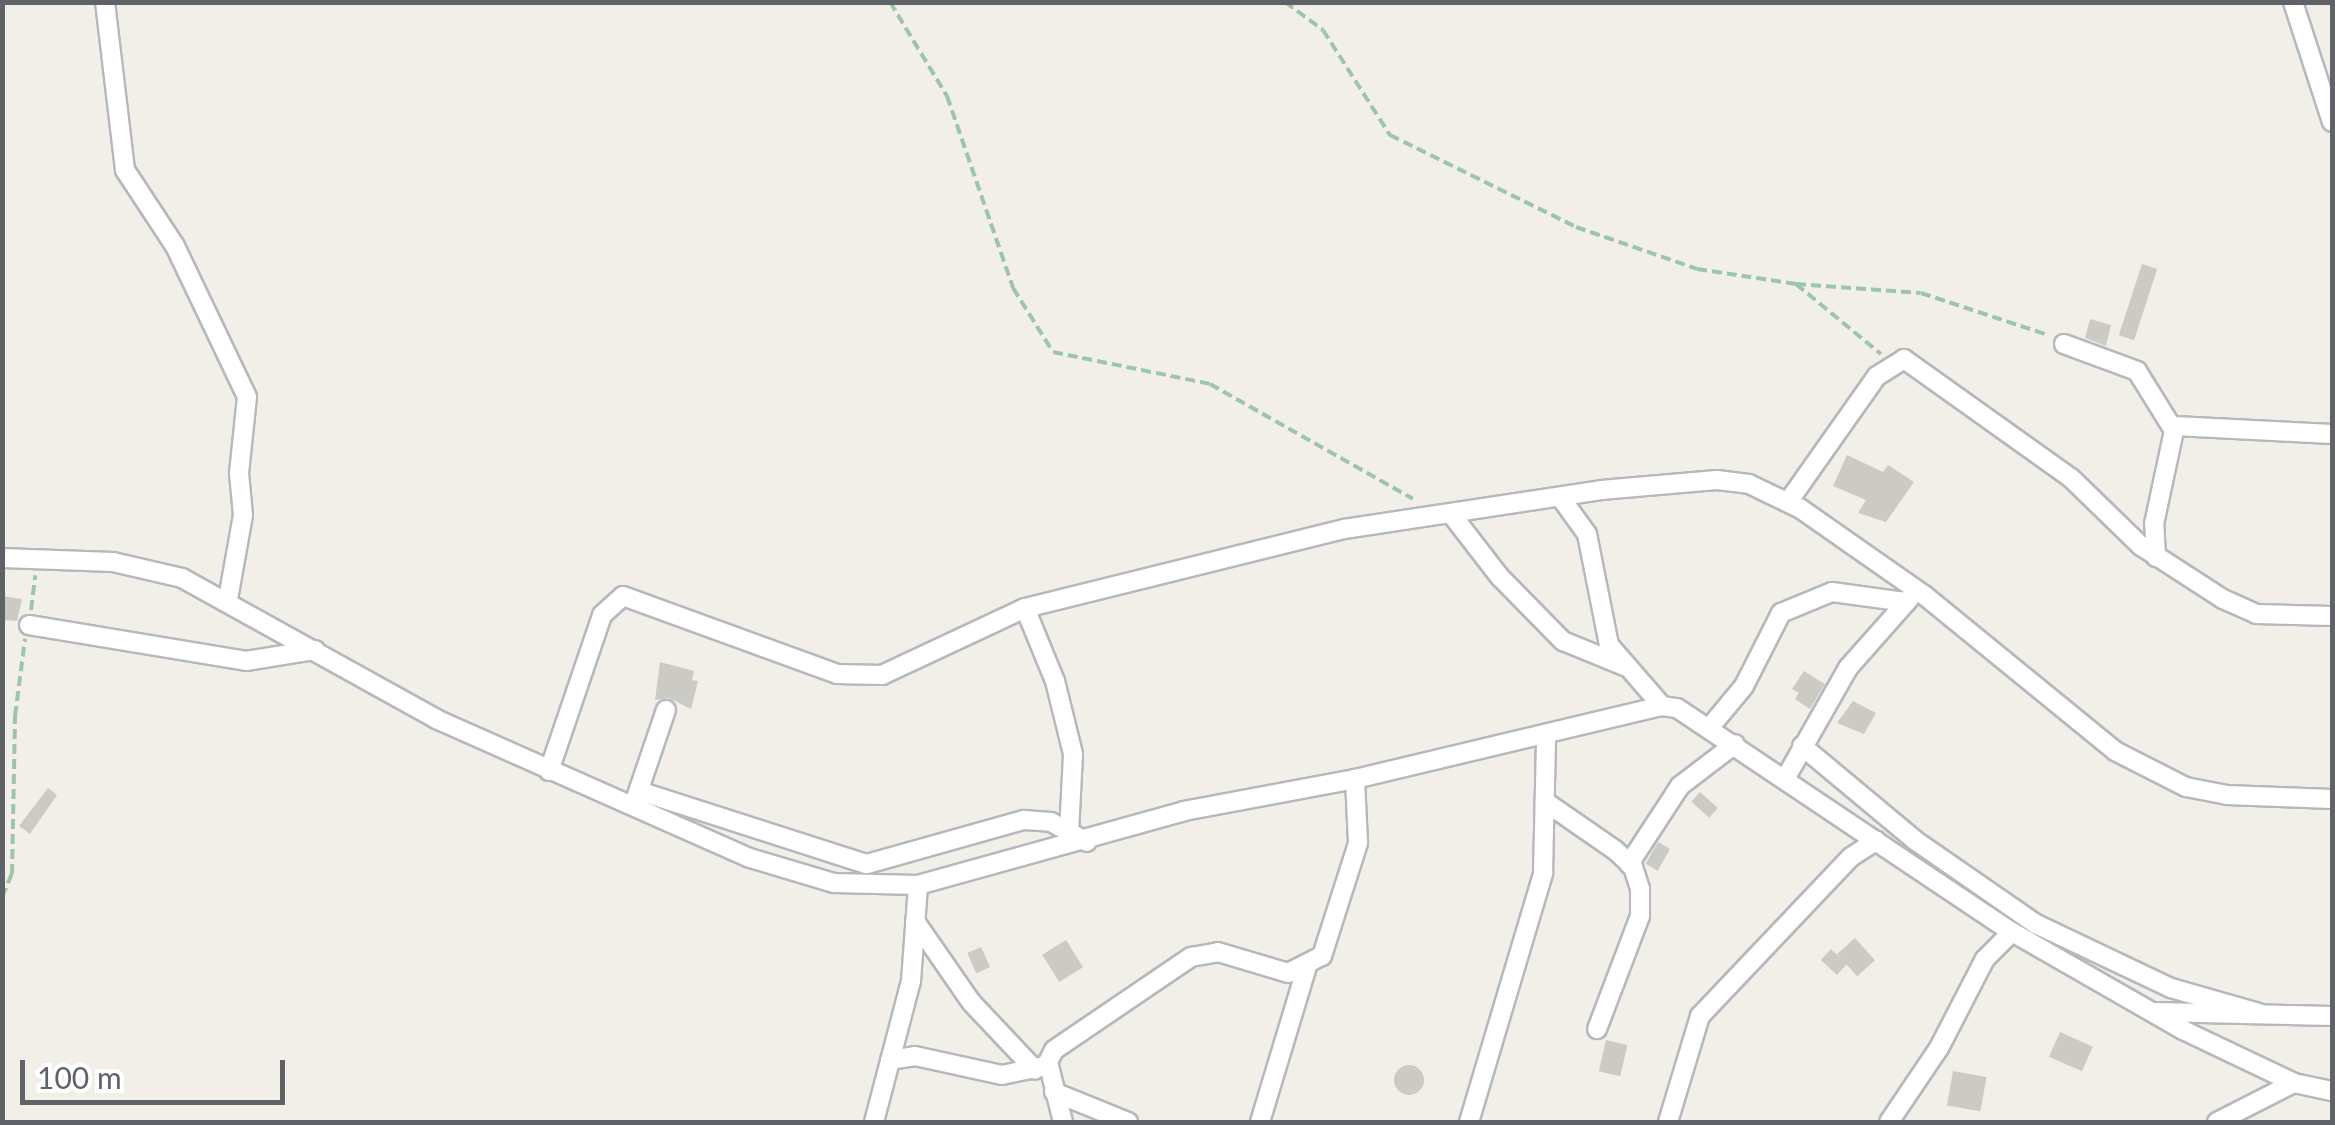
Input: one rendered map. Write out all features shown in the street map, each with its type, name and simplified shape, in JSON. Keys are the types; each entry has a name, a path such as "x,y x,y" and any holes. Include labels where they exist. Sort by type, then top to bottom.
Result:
{"street":[{"path":"106,2 125,170 176,246 247,397 239,473 243,515 228,600"},
{"path":"2293,2 2332,122"},
{"path":"2064,344 2137,371 2172,428 2154,524 2156,557"},
{"path":"1788,502 1891,363 1904,359 2071,478 2156,557 2256,614 2332,616"},
{"path":"2172,428 2332,434"},
{"path":"549,770 602,615 623,596 837,674 882,674 1026,608 1344,529 1717,480 1749,484 1788,502 2114,751 2172,780 2227,795 2332,799"},
{"path":"1561,498 1587,534 1603,626 1624,666 1662,706 1710,727 2012,932 2150,1011 2294,1083 2332,1091"},
{"path":"1447,516 1500,578 1563,641 1624,666"},
{"path":"2,558 113,562 182,578 228,600 436,720 549,770 635,800 867,864 1024,820 1069,832 1086,842"},
{"path":"1710,727 1744,686 1780,613 1832,592 1912,596"},
{"path":"1785,779 1848,668 1912,596"},
{"path":"1026,608 1055,681 1073,754 1069,832"},
{"path":"29,624 246,661 315,650"},
{"path":"635,800 750,858 834,883 918,884 1086,842 1184,811 1356,779 1662,706"},
{"path":"635,800 666,710"},
{"path":"1469,1122 1543,873 1546,736"},
{"path":"1629,864 1680,786 1735,744"},
{"path":"1802,746 1916,841 2036,924 2171,988 2259,1013"},
{"path":"890,1060 914,1056 1002,1075 1041,1066 1054,1050 1191,957 1218,952 1288,972 1307,966 1322,956 1354,864 1356,779"},
{"path":"1547,803 1629,864 1640,889 1640,916 1597,1029"},
{"path":"1668,1122 1700,1016 1851,856 1876,841"},
{"path":"874,1122 910,981 918,884"},
{"path":"915,920 970,1002 1041,1066 1063,1122"},
{"path":"1889,1122 1939,1048 1985,960 2012,932"},
{"path":"1260,1122 1307,966"},
{"path":"2150,1011 2332,1016"},
{"path":"2216,1122 2294,1083"},
{"path":"1054,1092 1128,1122"}],"path":[{"path":"890,2 947,96 974,188 1013,288 1053,352 1210,384 1447,516"},
{"path":"1285,2 1322,30 1390,135 1576,228 1697,268 1796,284 1921,293 2064,344"},
{"path":"1796,284 1891,363"},
{"path":"2,898 12,874 16,695 36,560"}],"building":[{"path":"2142,264 2157,269 2134,340 2119,335"},
{"path":"2090,319 2111,325 2106,346 2085,338"},
{"path":"1847,455 1883,472 1888,465 1914,482 1886,522 1858,513 1866,500 1833,486"},
{"path":"2,596 22,599 17,621 2,620"},
{"path":"660,662 694,671 692,680 698,681 691,709 669,698 655,700"},
{"path":"1804,671 1825,684 1810,709 1795,699 1799,693 1792,689"},
{"path":"1853,701 1876,713 1864,734 1837,723"},
{"path":"48,788 57,795 30,834 19,826"},
{"path":"1700,792 1718,808 1709,818 1691,802"},
{"path":"1658,842 1670,849 1658,871 1646,864"},
{"path":"1855,938 1875,960 1857,976 1837,954"},
{"path":"1066,940 1083,967 1059,982 1042,955"},
{"path":"981,947 990,967 976,973 967,953"},
{"path":"1831,949 1847,964 1837,975 1821,960"},
{"path":"2060,1032 2093,1047 2082,1071 2049,1057"},
{"path":"1606,1040 1627,1045 1620,1076 1599,1071"},
{"path":"1409,1065 1423,1074 1424,1080 1415,1094 1409,1095 1395,1086 1394,1080 1403,1066"},
{"path":"1953,1071 1986,1077 1980,1111 1947,1105"}]}
